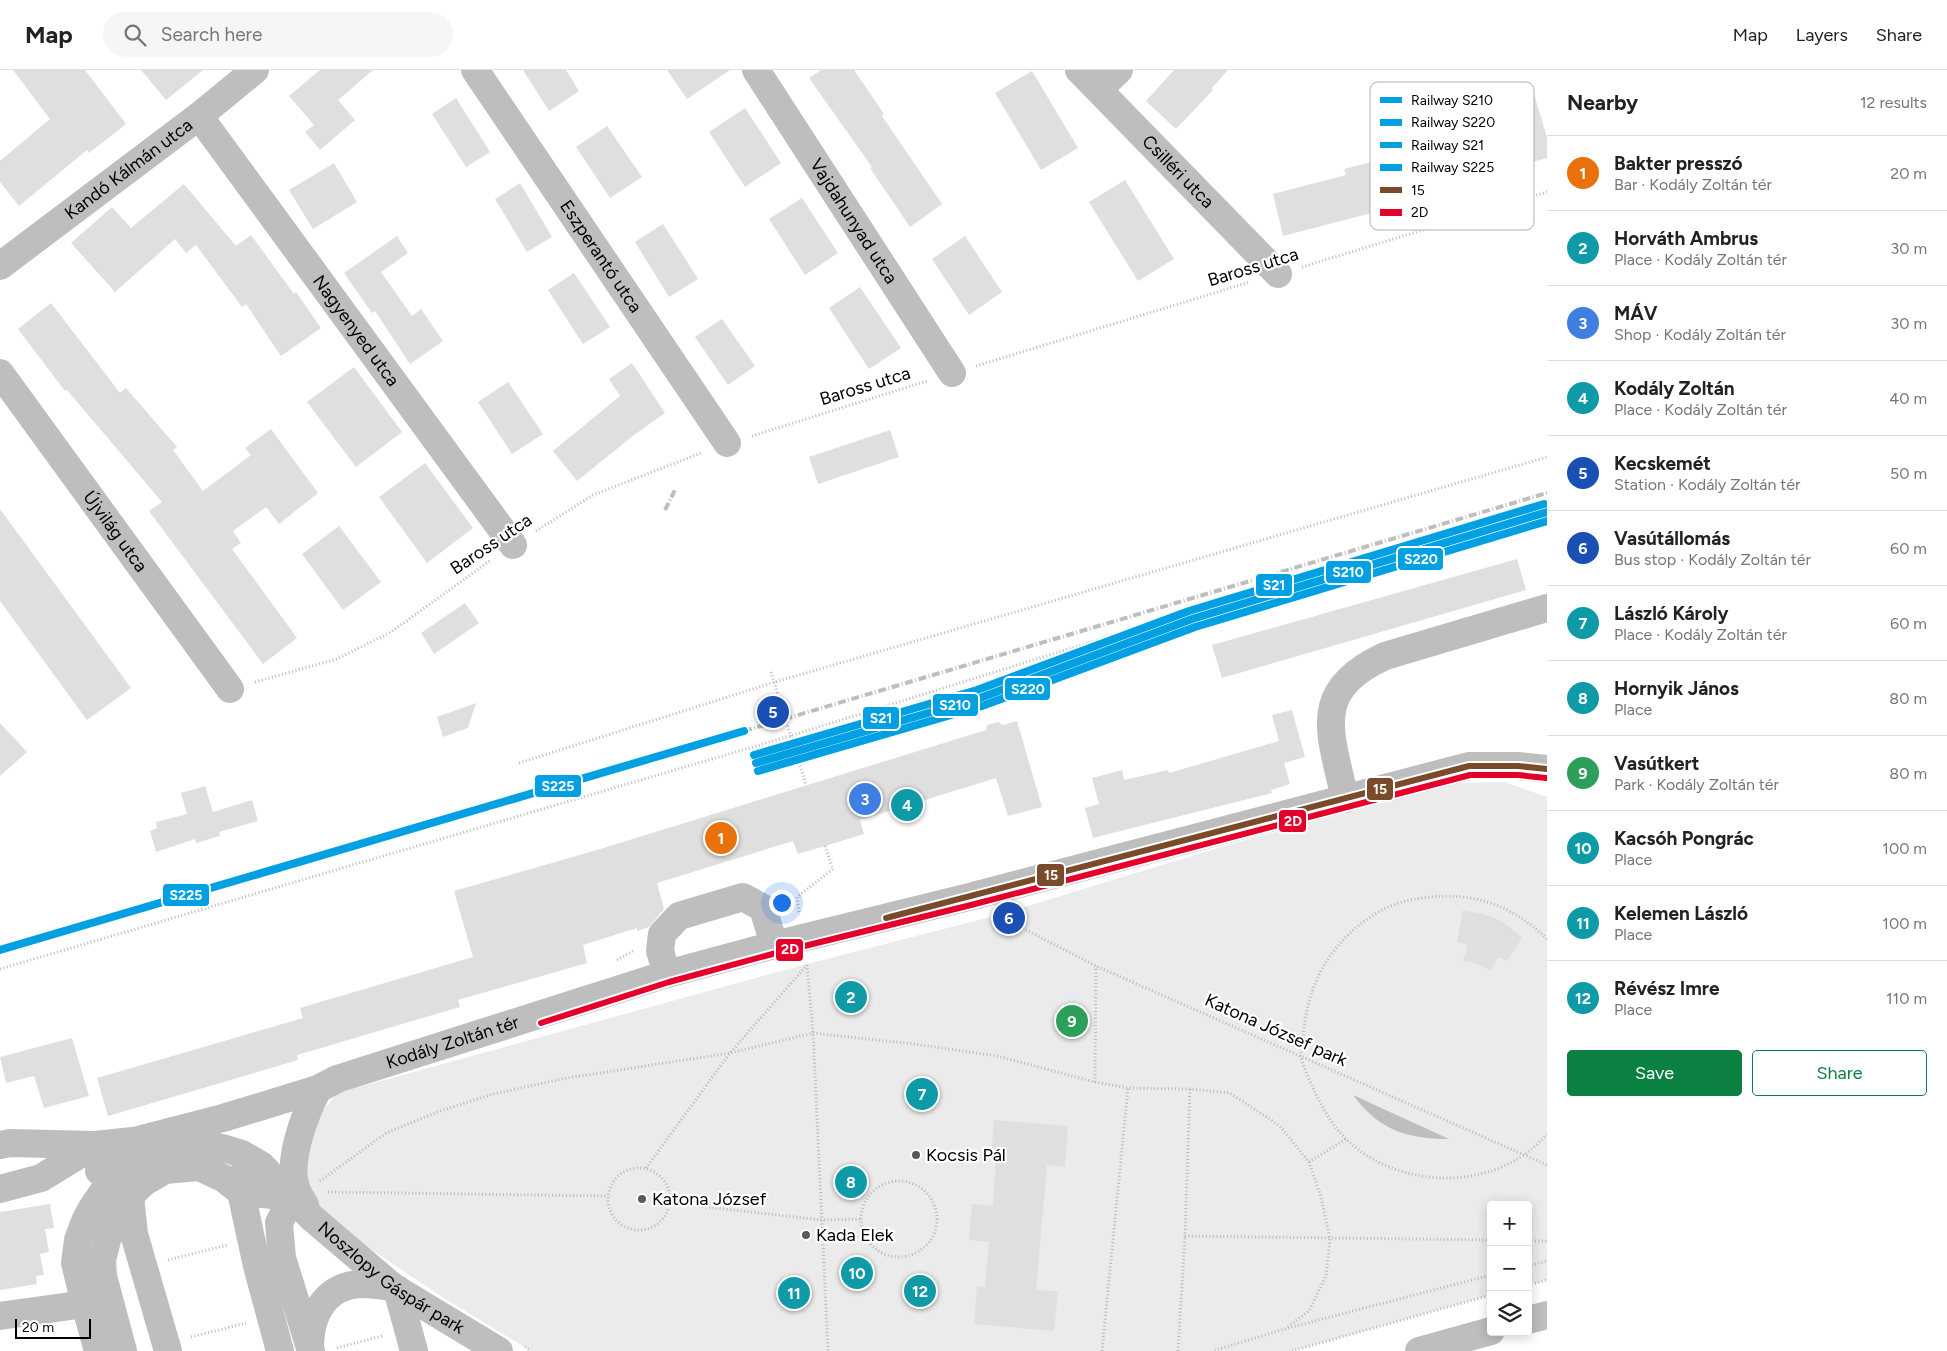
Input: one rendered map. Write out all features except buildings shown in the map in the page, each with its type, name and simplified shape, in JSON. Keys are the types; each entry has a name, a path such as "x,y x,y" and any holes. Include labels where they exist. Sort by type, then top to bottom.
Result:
{"street":[{"name":"Kandó Kálmán utca","path":"0,266 200,116 255,70"},
{"name":"Eszperantó utca","path":"475,70 727,443"},
{"name":"Vajdahunyad utca","path":"756,70 952,373"},
{"name":"Csilléri utca","path":"1079,70 1278,274"},
{"path":"1098,89 1119,70"},
{"name":"Nagyenyed utca","path":"200,116 514,545"},
{"name":"Újvilág utca","path":"0,373 230,689"},
{"path":"1345,799 1330,731 1331,713 1334,703 1339,691 1347,680 1371,663 1385,656 1547,608"},
{"name":"Kodály Zoltán tér","path":"80,1351 75,1262 78,1240 92,1208 114,1176 132,1162 164,1150 223,1118 318,1089 337,1079 667,974 774,945 804,951 951,902 1469,766 1518,766 1547,769"},
{"path":"667,974 660,951 662,934 679,916 743,897 763,908 774,945"},
{"path":"311,1217 296,1187 294,1160 308,1107 318,1089"},
{"name":"Kodály Zoltán tér","path":"164,1150 223,1118"},
{"path":"0,1145 10,1143 97,1158"},
{"name":"Kodály Zoltán tér","path":"98,1351 76,1306 62,1286 66,1235 73,1212 97,1158 114,1160 127,1155 208,1145 242,1154 303,1192"},
{"path":"123,1351 103,1276 102,1260 107,1240 116,1218 130,1196 143,1183 164,1150 223,1178 241,1192 303,1192"},
{"path":"242,1154 241,1192 257,1266 280,1351"},
{"path":"0,1189 41,1178 97,1158"},
{"path":"303,1192 279,1223 282,1258 311,1349"},
{"name":"Noszlopy Gáspár park","path":"303,1192 311,1217 395,1288 511,1348"},
{"path":"130,1196 134,1234 176,1345"},
{"path":"311,1349 310,1327 323,1302 346,1286 363,1284 395,1288 414,1351"},
{"path":"0,1316 76,1306"},
{"path":"1532,1319 1547,1315"},
{"path":"1419,1351 1487,1332"}],"path":[{"name":"Baross utca","path":"1534,196 1547,192"},
{"name":"Baross utca","path":"230,689 337,659 384,636 514,545 593,495 727,443 1422,230"},
{"path":"519,763 775,682 1547,457"},
{"path":"0,969 790,736 1139,627"},
{"path":"772,672 806,785"},
{"path":"826,846 833,869 797,897 813,1034 828,1351"},
{"path":"1547,938 1531,923 1502,906 1471,897 1438,895 1406,900 1375,913 1349,933 1327,958 1312,988 1304,1020 1301,1056 1326,1114 1346,1139 1379,1162 1416,1176 1455,1179 1494,1170 1524,1155 1547,1135"},
{"name":"Katona József park","path":"998,916 1096,966 1547,1165"},
{"path":"798,967 804,951"},
{"path":"646,1168 804,951"},
{"path":"1095,1082 1096,966"},
{"path":"303,1192 386,1132 440,1111 493,1094 567,1078 730,1053 813,1034 914,1044 997,1056 1095,1082 1128,1088 1190,1089 1230,1093 1280,1126 1309,1162 1321,1197 1330,1239 1326,1276 1309,1311 1285,1329"},
{"path":"1102,1351 1128,1088"},
{"path":"1178,1351 1190,1089"},
{"path":"1309,1162 1346,1139"},
{"path":"646,1168 660,1175 669,1188 671,1203 662,1221 645,1231 626,1228 611,1215 607,1196 614,1179 629,1169 646,1168"},
{"path":"902,1181 914,1184 932,1200 936,1212 936,1225 932,1237 924,1247 914,1254 902,1257 890,1256 878,1251 869,1242 863,1231 861,1219 862,1207 873,1191 889,1182 902,1181"},
{"path":"326,1192 607,1196"},
{"path":"671,1203 822,1220 861,1219"},
{"path":"162,1262 229,1245 227,1236"},
{"path":"1184,1236 1487,1240"},
{"path":"1532,1241 1547,1241"},
{"path":"1532,1265 1547,1261"},
{"path":"1212,1351 1285,1329 1487,1276"},
{"path":"1532,1284 1547,1280"},
{"path":"1292,1351 1487,1296"},
{"path":"176,1345 251,1322"},
{"path":"511,1348 531,1351"}],"shaded area":[{"path":"1505,782 1547,797 1547,1280 1532,1284 1532,1201 1487,1201 1487,1296 1292,1351 531,1351 447,1300 327,1220 307,1192 308,1154 314,1122 337,1093 807,964 998,915 1238,842 1457,783"},
{"path":"1353,1095 1449,1139 1420,1137 1395,1130 1373,1117"}],"railway":[{"path":"665,510 675,490"},
{"path":"744,731 1547,493"}],"rail line":[{"name":"S21","path":"754,755 977,690 1189,611 1544,504"},
{"name":"S210","path":"756,763 980,698 1192,619 1547,512"},
{"name":"S220","path":"758,771 982,706 1195,627 1547,521"},
{"name":"S225","path":"0,950 744,731"}],"transit line":[{"name":"15","path":"886,918 1469,766 1518,766 1547,769"},
{"name":"2D","path":"541,1023 669,982 776,953 971,905 1470,775 1518,775 1546,778"}],"place":[{"name":"Kecskemét","path":"773,712"},
{"name":"MÁV","path":"865,799"},
{"name":"Kodály Zoltán","path":"907,805"},
{"name":"Bakter presszó","path":"721,838"},
{"name":"Vasútállomás","path":"1009,918"},
{"name":"Horváth Ambrus","path":"851,997"},
{"name":"Vasútkert","path":"1072,1021"},
{"name":"László Károly","path":"922,1094"},
{"name":"Kocsis Pál","path":"916,1155"},
{"name":"Hornyik János","path":"851,1182"},
{"name":"Katona József","path":"642,1199"},
{"name":"Kada Elek","path":"806,1235"},
{"name":"Kacsóh Pongrác","path":"857,1273"},
{"name":"Révész Imre","path":"920,1291"},
{"name":"Kelemen László","path":"794,1293"}]}
